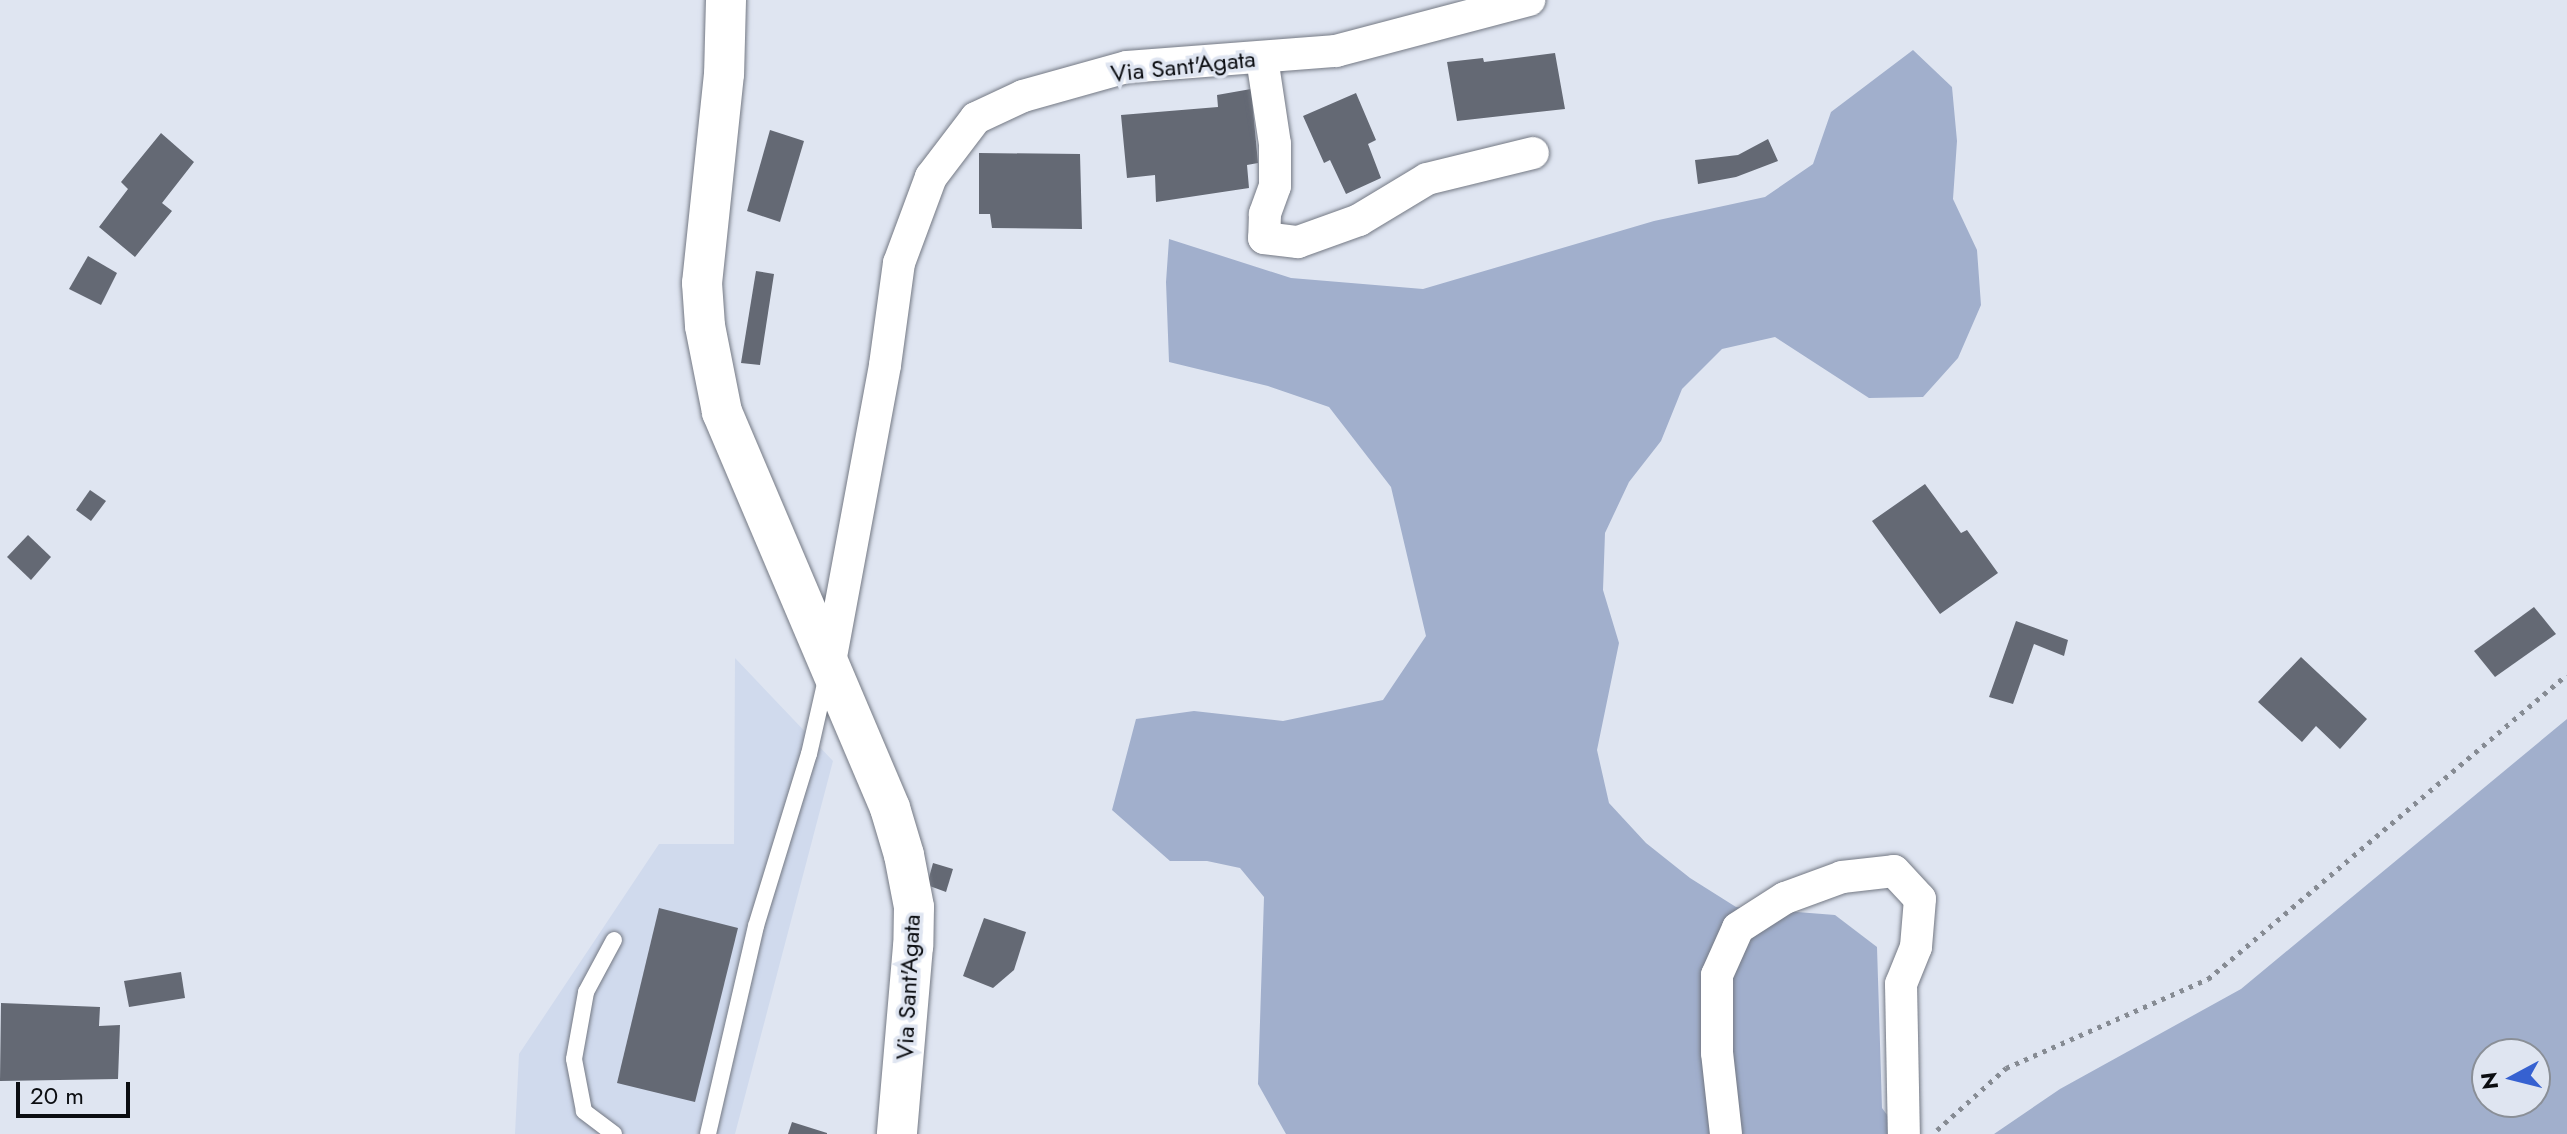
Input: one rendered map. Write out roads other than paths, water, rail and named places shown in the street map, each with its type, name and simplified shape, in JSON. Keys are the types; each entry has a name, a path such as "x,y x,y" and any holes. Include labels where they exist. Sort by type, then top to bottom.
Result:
{"street":[{"name":"Via Sant'Agata","path":"726,0 724,74 703,270 705,326 722,412 890,808 914,907 897,1134"},
{"name":"Via Sant'Agata","path":"830,662 885,365 899,263 931,177 976,118 1023,96 1127,67 1336,51 1493,7 1529,0"},
{"path":"1262,58 1275,144 1275,186 1265,214 1264,238 1298,242 1359,220 1427,179 1533,153"},
{"path":"1726,1134 1717,1053 1717,975 1738,928 1785,898 1842,877 1894,871 1920,899 1916,947 1901,984 1904,1134"}],"lane":[{"path":"708,1134 756,926 809,754 830,662"},
{"path":"614,940 586,992 574,1059 584,1111 614,1134"}]}
